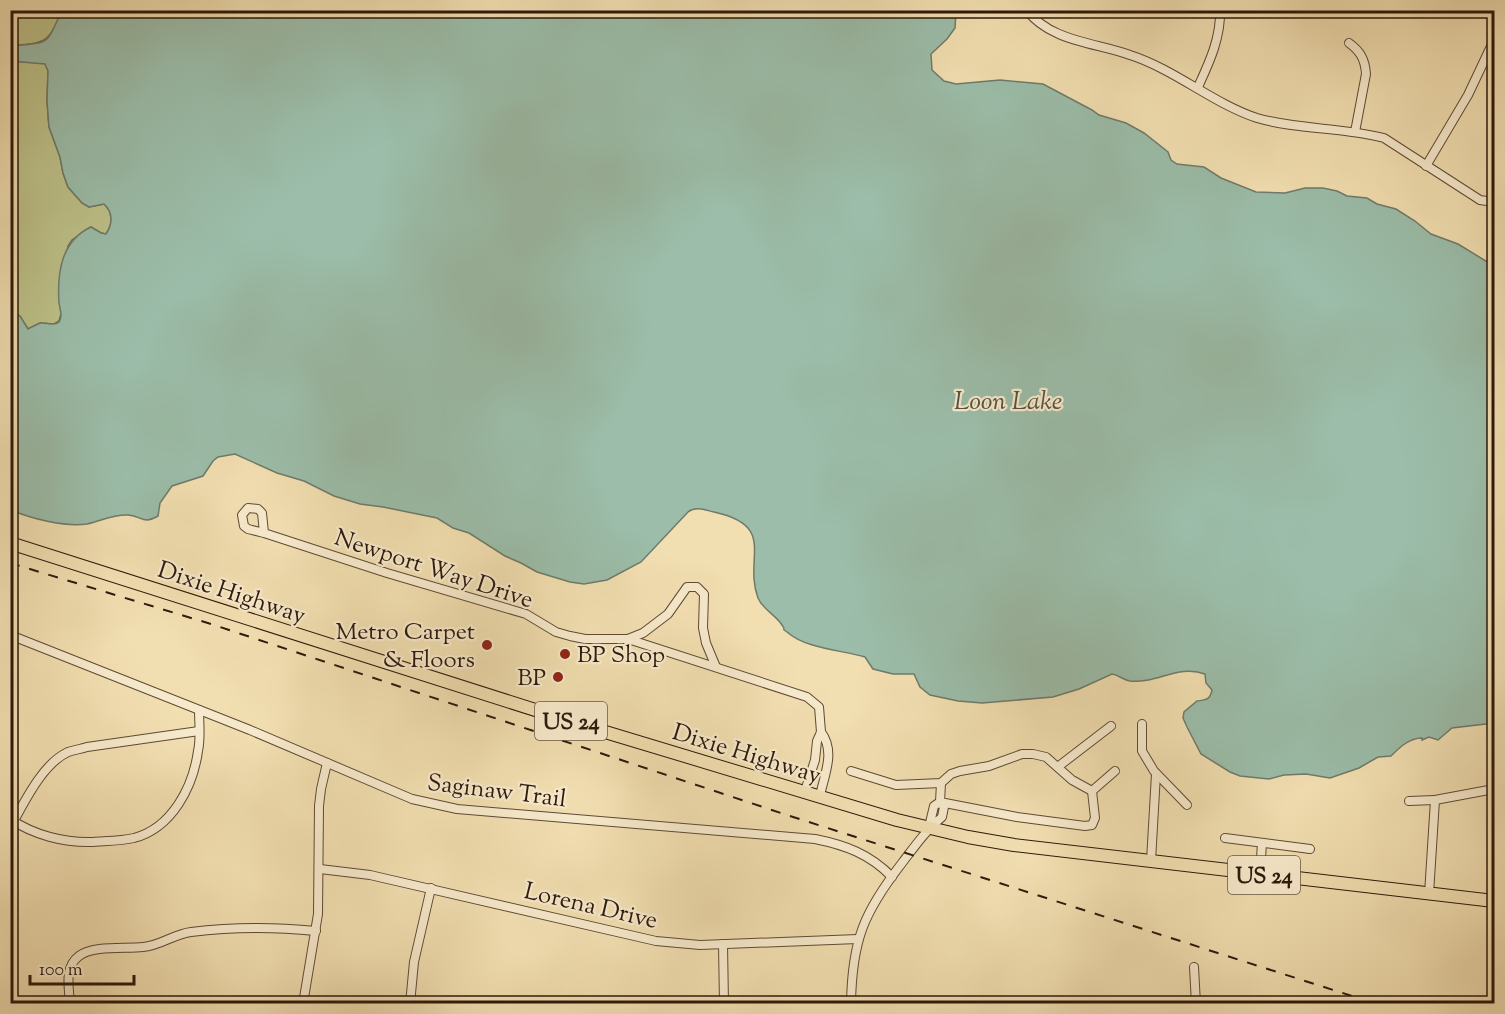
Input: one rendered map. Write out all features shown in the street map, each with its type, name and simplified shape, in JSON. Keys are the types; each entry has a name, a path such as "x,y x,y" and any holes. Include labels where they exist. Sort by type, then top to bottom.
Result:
{"main road":[{"name":"Dixie Highway","path":"10,543 592,728 929,828 1014,845 1494,901"}],"street":[{"path":"1027,10 1040,24 1056,33 1131,55 1257,117 1384,138 1480,200 1494,202"},
{"path":"1198,87 1214,51 1220,10"},
{"path":"1426,166 1468,95 1494,40"},
{"path":"1348,43 1363,57 1366,74 1355,132"},
{"name":"Newport Way Drive","path":"264,533 387,573 526,614 556,632 585,639 628,639 807,697 819,707 821,732 827,740 829,753 820,796"},
{"name":"Newport Way Drive","path":"628,639 643,633 668,614 687,587 697,587 704,594 703,627 706,643 716,667"},
{"name":"Saginaw Trail","path":"10,635 199,710 412,799 439,807 758,833 830,842 861,853 892,876"},
{"path":"199,710 200,731 199,750 192,778 172,813 149,831 134,838 82,842 62,840 12,822 45,772 57,759 69,752 107,744 200,731"},
{"path":"1142,724 1142,751 1156,774 1187,805"},
{"path":"1059,766 1111,726"},
{"name":"Newport Way Drive","path":"805,791 815,760 816,741 821,732"},
{"path":"851,771 896,785 941,783 951,774 960,771 989,766 1022,754 1033,754 1046,757 1059,766 1072,780 1092,791"},
{"path":"303,1004 316,931 320,869 321,789 327,763"},
{"path":"1092,791 1115,771"},
{"path":"1151,861 1156,774"},
{"path":"851,1004 851,979 858,939 873,903 929,828 942,817 944,807 940,802 941,783"},
{"path":"1409,801 1436,800 1494,789"},
{"path":"940,802 1017,818 1089,826 1095,818 1092,791"},
{"path":"1429,894 1436,800"},
{"path":"1225,838 1310,849"},
{"path":"1260,874 1262,843"},
{"name":"Lorena Drive","path":"320,869 370,875 431,888 656,941 700,945 858,939"},
{"path":"431,888 414,962 410,1003 433,1004"},
{"path":"70,1004 71,964 86,952 145,947 192,932 290,928 316,931"},
{"path":"723,944 723,1004"},
{"path":"1194,967 1196,1004"}],"green space":[{"path":"10,11 62,11 53,30 44,40 11,46"},
{"path":"11,61 45,63 48,71 49,127 68,187 82,203 89,207 104,204 111,218 106,234 91,227 72,240 68,246 59,293 61,314 59,321 54,324 40,323 28,329 20,316 11,312"}],"water":[{"name":"Loon Lake","path":"62,10 956,11 955,28 931,54 932,70 944,81 956,84 1000,80 1043,84 1099,115 1126,123 1144,133 1168,152 1171,160 1177,164 1204,167 1221,178 1256,192 1285,193 1305,188 1323,188 1347,196 1367,198 1377,204 1396,209 1431,234 1458,244 1494,266 1494,723 1452,728 1438,740 1429,737 1413,740 1391,756 1378,757 1359,768 1330,778 1306,774 1284,775 1269,779 1240,776 1201,754 1183,718 1184,712 1197,701 1210,696 1212,690 1206,683 1205,674 1186,671 1140,681 1128,680 1112,674 1079,689 1053,697 982,703 930,695 920,687 914,674 893,674 873,669 865,657 814,646 795,638 784,630 758,598 754,583 754,545 752,535 746,526 734,518 701,509 688,512 641,562 607,580 584,584 537,572 505,556 469,533 453,528 437,518 360,504 334,496 304,481 277,473 235,454 218,457 203,476 172,486 160,503 158,516 149,520 123,515 78,525 38,519 11,510 11,312 20,316 28,329 41,323 59,322 61,315 60,269 67,249 81,233 91,227 106,234 111,222 109,211 104,204 89,207 82,203 68,187 49,127 48,71 45,64 11,61 11,46 40,43 45,40 49,37"}],"railway":[{"path":"10,563 211,624 787,815 1377,1004"}],"place":[{"name":"Metro Carpet & Floors","path":"487,645"},
{"name":"BP Shop","path":"565,654"},
{"name":"BP","path":"558,677"}]}
